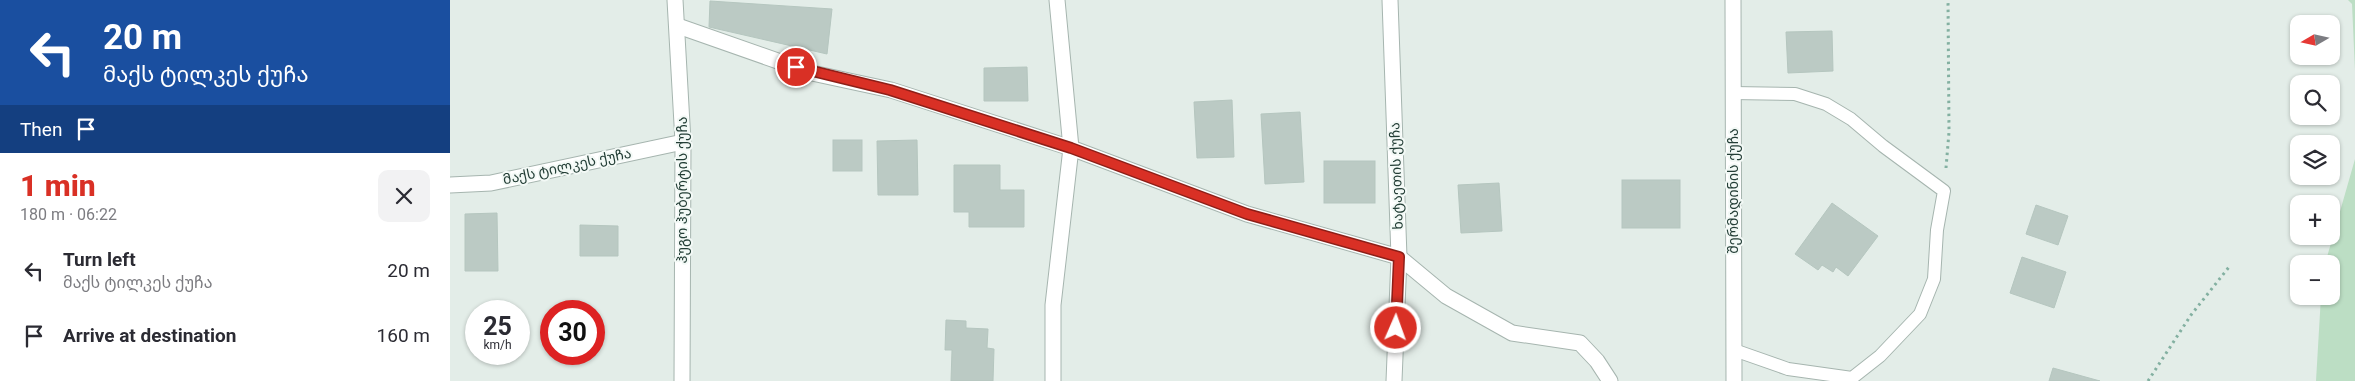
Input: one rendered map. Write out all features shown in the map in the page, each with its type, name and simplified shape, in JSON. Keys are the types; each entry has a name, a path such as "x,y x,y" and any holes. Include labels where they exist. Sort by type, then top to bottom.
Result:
{"street":[{"name":"ჰუგო ჰუბერტის ქუჩა","path":"675,0 684,142 682,381"},
{"path":"1053,381 1053,305 1071,148 1057,0"},
{"name":"ხატაეთის ქუჩა","path":"1390,0 1399,257 1394,381"},
{"name":"შერმადინის ქუჩა","path":"1733,0 1734,381"},
{"path":"678,26 812,73 890,90 1071,148 1247,214 1399,257 1446,296 1512,333 1580,343 1597,361 1610,381"},
{"name":"მაქს ტილკეს ქუჩა","path":"450,185 491,182 684,142"}],"lane":[{"path":"1733,94 1795,94 1826,104 1851,118 1883,146 1944,191 1937,230 1934,279 1920,314 1880,356 1852,378"},
{"path":"1734,350 1788,369 1865,381"}],"path":[{"path":"1944,191 1950,132 1948,0"},
{"path":"2148,381 2191,315 2230,267"}],"green space":[{"path":"2348,0 2355,0 2355,71 2352,4"},
{"path":"2355,159 2355,381 2316,381 2320,305 2340,305 2340,255 2328,255 2330,245 2340,245 2340,212"}],"building":[{"path":"710,1 832,9 827,54 709,27"},
{"path":"1832,31 1833,71 1788,73 1786,32"},
{"path":"1027,67 1028,101 984,101 984,68"},
{"path":"1232,100 1234,157 1197,158 1194,102"},
{"path":"1300,112 1304,182 1265,184 1261,114"},
{"path":"833,140 862,140 862,171 833,171"},
{"path":"917,140 918,195 878,195 877,141"},
{"path":"1324,161 1375,161 1375,203 1324,203"},
{"path":"954,165 1000,165 1000,190 1024,190 1024,227 969,227 969,212 954,212"},
{"path":"1622,180 1680,180 1680,228 1622,228"},
{"path":"1499,183 1502,231 1461,233 1458,185"},
{"path":"1832,203 1878,236 1848,276 1836,267 1833,272 1822,265 1818,270 1795,254"},
{"path":"2036,205 2068,216 2058,245 2026,234"},
{"path":"497,213 498,271 465,271 465,214"},
{"path":"580,225 618,226 618,256 580,256"},
{"path":"2022,257 2066,272 2054,308 2010,293"},
{"path":"946,320 966,321 966,328 988,329 987,348 994,349 993,381 951,381 952,350 945,350"},
{"path":"2053,368 2100,381 2049,381"}],"route":[{"path":"796,67 812,73 890,90 1071,148 1247,214 1399,257 1396,328"}]}
